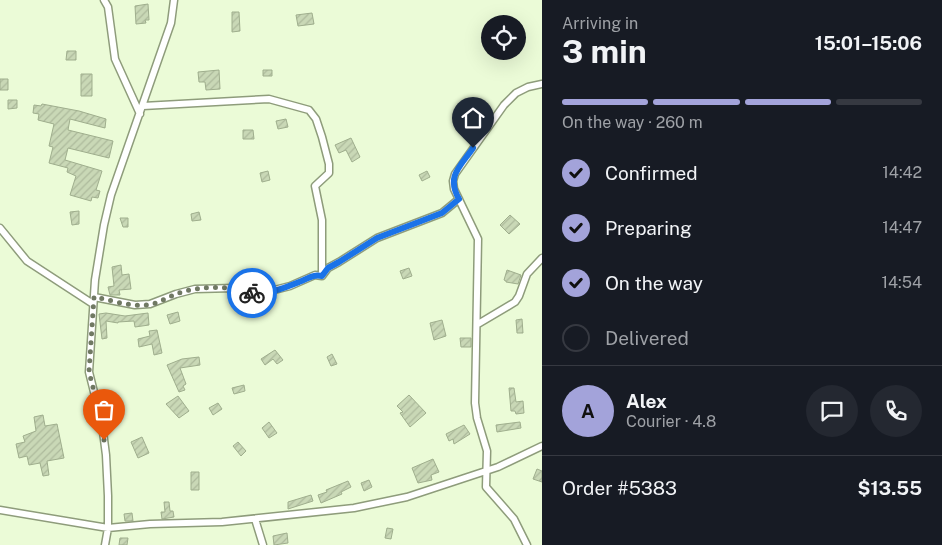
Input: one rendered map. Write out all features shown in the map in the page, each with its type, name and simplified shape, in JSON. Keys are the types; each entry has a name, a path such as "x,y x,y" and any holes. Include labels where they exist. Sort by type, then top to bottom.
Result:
{"street":[{"path":"104,0 108,7 115,59 140,114"},
{"path":"105,545 108,528 108,496 105,448 101,419 89,372 95,280 108,202 171,23 174,0"},
{"path":"527,545 514,519 486,487 487,451 477,418 476,403 478,240 454,190 453,181 455,174 496,117 516,93 528,87 542,84"},
{"path":"143,106 269,99 309,110 316,119 329,164 329,173 315,186 322,220 322,276"},
{"path":"322,276 328,268 377,238 442,213 459,199"},
{"path":"0,228 26,262 94,300 135,305 150,304 195,289 235,288 259,294 290,286 314,275 322,276"},
{"path":"478,324 515,302 527,274 542,258"},
{"path":"0,510 108,528 150,524 222,522 354,508 407,497 498,468 542,446"},
{"path":"255,519 263,545"}],"building":[{"path":"148,4 149,20 145,20 146,23 136,24 135,6"},
{"path":"232,12 239,12 240,31 232,32"},
{"path":"312,13 314,24 298,26 296,15"},
{"path":"67,51 76,51 76,60 66,60"},
{"path":"219,70 220,89 206,90 205,82 199,82 198,72"},
{"path":"263,70 272,70 272,76 263,76"},
{"path":"81,74 92,74 92,96 81,96"},
{"path":"0,79 8,79 8,90 0,90"},
{"path":"8,100 17,100 17,108 8,109"},
{"path":"42,104 79,111 106,119 105,128 70,119 68,130 113,141 109,158 68,148 65,160 102,171 96,190 100,191 98,198 92,197 91,201 70,195 76,176 67,172 68,168 49,163 53,147 49,146 54,124 38,120 39,114 33,113 34,105 41,106"},
{"path":"286,119 288,127 278,129 276,121"},
{"path":"243,130 253,130 254,139 243,139"},
{"path":"351,138 360,157 352,162 346,150 339,153 335,145"},
{"path":"268,171 270,180 262,182 260,173"},
{"path":"427,171 430,177 422,181 419,175"},
{"path":"79,211 79,224 72,225 70,212"},
{"path":"199,212 201,220 192,221 191,214"},
{"path":"510,215 520,224 509,234 500,225"},
{"path":"120,218 128,218 128,227 123,227"},
{"path":"121,265 122,275 129,274 131,289 119,290 120,295 110,295 108,287 114,286 112,267"},
{"path":"409,268 412,276 403,279 400,271"},
{"path":"507,270 521,275 518,284 504,280"},
{"path":"239,294 241,304 233,305 232,296"},
{"path":"178,312 180,321 170,324 167,315"},
{"path":"106,313 125,316 148,313 149,325 135,327 134,321 118,323 106,321 107,338 102,339 99,314"},
{"path":"522,319 523,333 517,333 516,320"},
{"path":"442,320 446,336 434,340 430,323"},
{"path":"157,330 162,353 154,355 152,344 139,347 138,339 150,336 149,331"},
{"path":"460,338 471,338 471,347 461,347"},
{"path":"275,350 283,360 277,364 273,359 265,365 261,359"},
{"path":"332,354 337,364 331,366 327,357"},
{"path":"199,357 200,365 180,368 186,384 183,386 185,390 179,392 167,365 182,359"},
{"path":"244,385 245,391 234,394 232,388"},
{"path":"509,388 514,388 516,402 523,401 524,413 516,414 515,411 511,411"},
{"path":"409,395 426,413 410,427 400,413 403,412 397,406"},
{"path":"178,396 189,411 179,418 166,404"},
{"path":"218,403 222,409 213,415 209,408"},
{"path":"43,415 45,426 57,424 64,458 47,461 49,475 43,476 40,463 29,465 27,456 19,458 16,444 25,442 23,436 36,431 34,417"},
{"path":"269,422 277,433 269,438 262,428"},
{"path":"520,422 521,428 497,432 496,425"},
{"path":"464,425 470,434 454,444 453,439 449,441 446,434"},
{"path":"142,437 149,453 138,458 131,442"},
{"path":"238,442 246,451 241,456 233,446"},
{"path":"433,459 439,472 431,475 432,480 418,483 412,468"},
{"path":"537,469 542,471 542,482 533,479"},
{"path":"191,472 199,472 199,490 191,490"},
{"path":"369,480 372,487 364,491 361,483"},
{"path":"348,481 351,487 341,492 342,494 321,503 318,495"},
{"path":"311,495 313,501 288,509 288,502"},
{"path":"164,502 169,502 170,511 173,511 174,517 162,519 161,512 165,512"},
{"path":"132,513 133,521 125,521 124,514"},
{"path":"387,528 393,529 391,539 385,538"},
{"path":"287,533 288,543 274,545 273,536"},
{"path":"120,538 128,538 127,545 119,545"}],"way so far":[{"path":"104,440 100,414 90,382 88,361 94,297 140,305 159,302 176,294 195,289 235,288 252,293"}],"route":[{"path":"252,293 259,294 290,286 314,275 322,276 328,268 377,238 442,213 459,199 454,190 453,181 455,174 473,148"}]}
